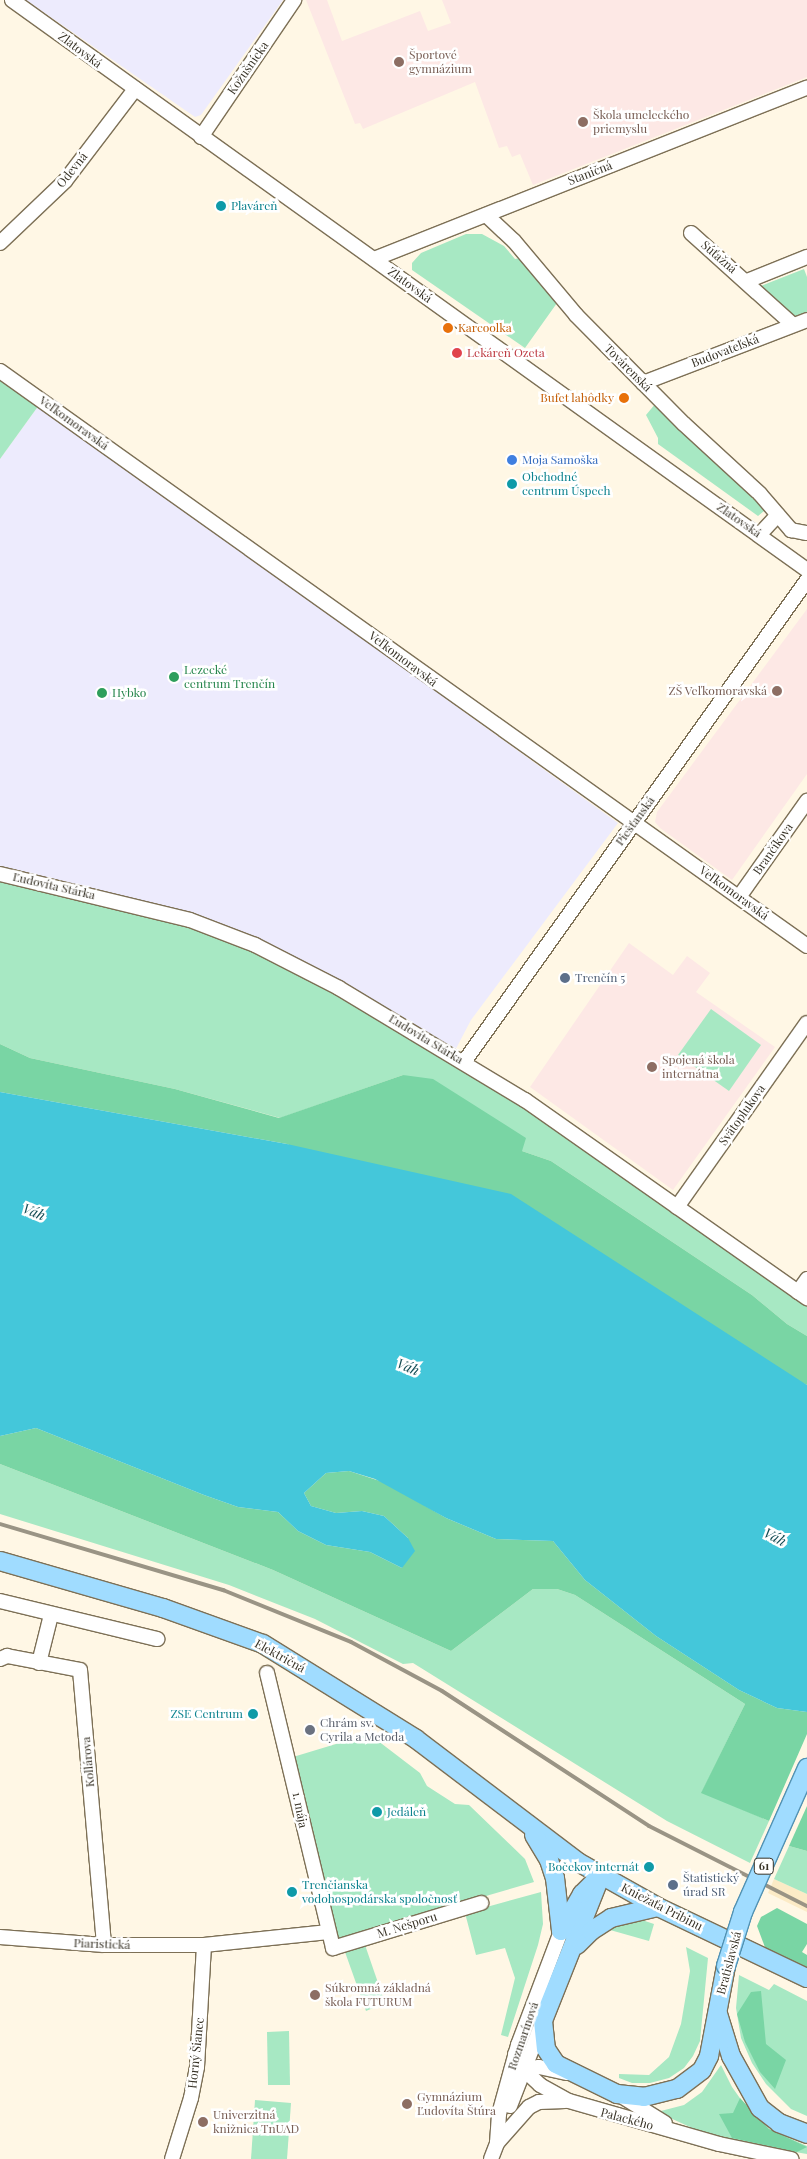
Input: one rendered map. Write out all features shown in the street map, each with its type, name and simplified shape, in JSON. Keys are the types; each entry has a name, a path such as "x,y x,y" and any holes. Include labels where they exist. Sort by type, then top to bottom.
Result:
{"main road":[{"name":"Električná","path":"0,1560 163,1608 262,1644 416,1739 524,1822"},
{"name":"Bratislavská","path":"807,1768 744,1912 726,1966 717,2011 731,2056 755,2100 779,2123 807,2134"},
{"name":"Kniežaťa Pribinu","path":"524,1822 578,1862 658,1907 807,1978"},
{"path":"524,1822 549,1860 557,1886 561,1931"},
{"path":"561,1931 582,1894 601,1875"},
{"path":"601,1875 543,2021 543,2040 552,2060 575,2076 617,2094 644,2097 667,2093 696,2076 709,2056 717,2011"},
{"path":"570,1952 591,1931 611,1918 658,1907"}],"street":[{"name":"Zlatovská","path":"12,0 135,90 760,534 807,570"},
{"name":"Kožušnícka","path":"201,137 294,0"},
{"name":"Staničná","path":"374,259 807,88"},
{"name":"Odevná","path":"0,243 65,181 135,90"},
{"name":"Továrenská","path":"486,215 514,241 576,316 643,383 760,494 791,530 807,533"},
{"name":"Súťažná","path":"691,233 747,281 793,325"},
{"name":"Súťažná","path":"747,281 807,257"},
{"name":"Budovateľská","path":"643,383 807,320"},
{"name":"Veľkomoravská","path":"0,371 807,946"},
{"path":"760,534 778,515"},
{"name":"Piešťanská","path":"464,1062 807,580"},
{"name":"Brančíkova","path":"739,897 807,801"},
{"name":"Ľudovíta Stárka","path":"0,874 190,920 255,945 339,988 464,1062 583,1140 802,1295"},
{"name":"Svätoplukova","path":"677,1207 807,1024"},
{"path":"802,1295 807,1279"},
{"path":"0,1601 51,1615 157,1639"},
{"path":"0,1659 7,1656 39,1662 51,1615"},
{"name":"Kollárova","path":"39,1662 80,1670 104,1945"},
{"name":"1. mája","path":"267,1672 333,1948"},
{"name":"M. Nešporu","path":"333,1948 481,1903"},
{"name":"Rozmarínová","path":"497,2143 499,2114 515,2054 561,1931"},
{"path":"204,1945 328,1932"},
{"name":"Piaristická","path":"0,1937 104,1945 204,1945"},
{"name":"Horný Šianec","path":"172,2159 191,2098 197,2067 204,1945"},
{"name":"Rozmarínová","path":"491,2159 523,2069 543,2021"},
{"name":"Palackého","path":"515,2054 523,2069 549,2092 569,2101 686,2134 791,2159"},
{"path":"510,2074 523,2069 539,2067 575,2076"},
{"name":"Palackého","path":"617,2094 686,2134"},
{"name":"Palackého","path":"497,2143 529,2107 539,2102 569,2101"}],"shaded area":[{"path":"26,0 283,0 201,115 195,117"},
{"path":"306,0 327,0 342,41 420,11 428,31 451,23 442,0 807,0 807,77 533,185 520,154 512,157 507,146 499,148 475,82 363,129 360,123 355,124"},
{"path":"39,405 618,823 471,1020 449,1062 0,880 0,459"},
{"name":"ZŠ Veľkomoravská","path":"807,609 807,774 732,880 660,828 655,822 657,812"},
{"name":"Spojená škola internátna","path":"629,943 673,975 687,956 710,973 696,992 775,1047 673,1190 530,1087"},
{"path":"774,1879 807,1894 807,1912 768,1893"}],"green space":[{"path":"466,234 482,234 504,246 515,259 520,258 557,303 525,348 412,270 412,263 421,253"},
{"path":"804,269 807,277 807,312 794,317 761,286"},
{"path":"0,379 39,405 0,459"},
{"path":"656,403 764,507 764,511 758,516 658,444 658,438 646,415"},
{"path":"0,880 133,908 200,930 254,952 342,996 521,1106 807,1307 807,1336 787,1324 752,1295 551,1161 522,1151 403,1075 280,1118 175,1089 30,1058 0,1044"},
{"path":"711,1009 761,1045 729,1091 678,1055"},
{"path":"0,1044 30,1058 175,1089 279,1118 403,1075 433,1079 526,1138 522,1151 551,1161 752,1295 787,1324 807,1336 807,1385 287,1144 0,1092"},
{"path":"36,1428 238,1507 278,1512 298,1531 326,1545 370,1552 402,1568 408,1538 384,1516 362,1511 336,1513 311,1506 304,1493 326,1473 349,1471 386,1483 446,1518 496,1539 553,1541 585,1580 656,1636 739,1690 777,1708 807,1712 807,1734 769,1821 701,1793 745,1704 575,1595 557,1589 533,1589 451,1651 273,1570 0,1464 0,1436"},
{"path":"0,1464 273,1570 451,1651 533,1589 557,1589 575,1595 745,1704 702,1792 769,1821 750,1863 667,1821 413,1663 403,1664 315,1619 229,1585 0,1514"},
{"path":"369,1734 420,1773 427,1786 455,1804 469,1805 525,1859 534,1882 338,1939 293,1757"},
{"path":"807,1806 807,1851 789,1846"},
{"path":"789,1846 807,1851 807,1894 774,1879"},
{"path":"541,1892 543,1924 508,2037 501,2035 515,1978 505,1948 476,1955 465,1913"},
{"path":"777,1908 807,1924 807,1944 802,1952 807,1955 807,1969 766,1950 757,1926 761,1917"},
{"path":"642,1920 654,1924 649,1941 603,1928"},
{"path":"365,1945 385,2003 366,2011 345,1952"},
{"path":"686,1947 708,1958 700,2041 693,2056 684,2068 669,2078 650,2083 632,2083 619,2078 619,2074 649,2075 669,2057 681,2024 690,1971"},
{"path":"739,1975 769,1990 774,1984 807,2001 807,2116 791,2109 766,2084 752,2063 741,2038 736,2008"},
{"path":"761,1991 766,2044 786,2060 775,2089 760,2072 745,2042 737,2014 751,1992"},
{"path":"289,2031 290,2085 268,2085 267,2032"},
{"path":"721,2065 732,2087 749,2111 769,2129 807,2146 807,2154 734,2142 701,2132 657,2112 684,2105 702,2092"},
{"path":"740,2098 769,2129 807,2147 797,2152 732,2138 719,2114 733,2113"},
{"path":"255,2100 291,2103 287,2159 251,2159"}],"water":[{"name":"Váh","path":"0,1092 287,1144 511,1194 807,1385 807,1712 777,1708 739,1690 656,1636 585,1580 553,1541 496,1539 446,1518 375,1479 349,1471 326,1473 304,1493 311,1506 336,1513 362,1511 384,1516 408,1538 415,1551 402,1568 370,1552 326,1545 298,1531 278,1512 238,1507 36,1428 0,1436"}],"railway":[{"path":"0,1524 223,1590 351,1642 442,1691 649,1826 807,1906"}],"place":[{"name":"Športové gymnázium","path":"399,62"},
{"name":"Škola umeleckého priemyslu","path":"583,122"},
{"name":"Plaváreň","path":"221,206"},
{"name":"Karcoolka","path":"448,328"},
{"name":"Lekáreň Ozeta","path":"457,353"},
{"name":"Bufet lahôdky","path":"624,398"},
{"name":"Moja Samoška","path":"512,460"},
{"name":"Obchodné centrum Úspech","path":"512,484"},
{"name":"Lezecké centrum Trenčín","path":"174,677"},
{"name":"ZŠ Veľkomoravská","path":"777,691"},
{"name":"Hybko","path":"102,693"},
{"name":"Trenčín 5","path":"565,978"},
{"name":"Spojená škola internátna","path":"652,1067"},
{"name":"ZSE Centrum","path":"253,1714"},
{"name":"Chrám sv. Cyrila a Metoda","path":"310,1730"},
{"name":"Jedáleň","path":"377,1812"},
{"name":"Bočekov internát","path":"649,1867"},
{"name":"Štatistický úrad SR","path":"673,1885"},
{"name":"Trenčianska vodohospodárska spoločnosť","path":"292,1892"},
{"name":"Súkromná základná škola FUTURUM","path":"315,1995"},
{"name":"Gymnázium Ľudovíta Štúra","path":"407,2104"},
{"name":"Univerzitná knižnica TnUAD","path":"203,2122"}]}
